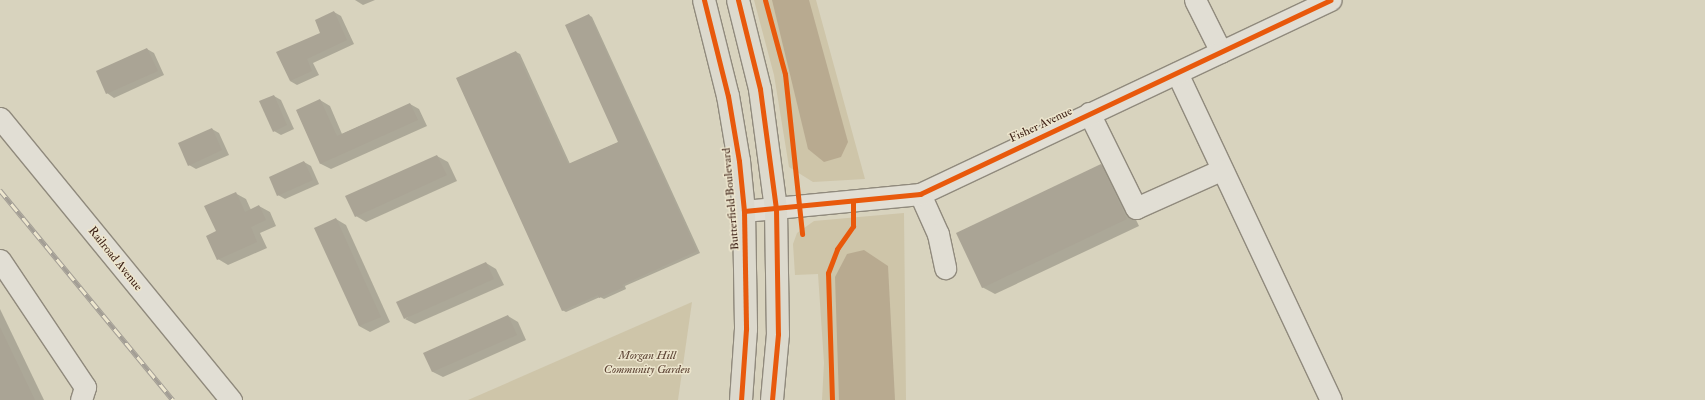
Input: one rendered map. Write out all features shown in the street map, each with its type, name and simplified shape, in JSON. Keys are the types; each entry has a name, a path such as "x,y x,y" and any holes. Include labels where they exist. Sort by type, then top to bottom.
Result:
{"main road":[{"name":"Butterfield Boulevard","path":"704,0 728,96 739,161 744,212 746,329 740,400"},
{"path":"738,0 760,89 776,209 778,334 772,400"}],"street":[{"path":"1195,0 1221,52"},
{"name":"Fisher Avenue","path":"744,212 920,194 1331,0"},
{"path":"1177,73 1331,400"},
{"path":"1090,113 1136,208 1222,170"},
{"name":"Railroad Avenue","path":"0,118 231,400"},
{"path":"920,194 938,234 945,268"},
{"path":"0,260 85,387 82,400"}],"green space":[{"path":"754,0 816,0 865,179 813,182 789,167 774,75"},
{"path":"904,213 906,400 822,400 824,363 818,274 795,275 793,244 797,233 814,221"},
{"name":"Morgan Hill Community Garden","path":"692,302 678,400 468,400"}],"shaded area":[{"path":"772,0 809,0 848,142 841,157 824,162 808,149"},
{"path":"864,250 888,266 895,400 839,400 835,277 847,254"}],"building":[{"path":"334,11 347,40 307,59 312,71 290,81 276,52 320,33 315,20"},
{"path":"589,14 697,251 622,285 624,287 599,298 598,295 562,311 456,78 516,51 568,164 618,142 565,25"},
{"path":"147,48 158,71 106,94 96,71"},
{"path":"274,95 287,125 273,132 259,101"},
{"path":"320,99 337,136 410,103 418,120 320,164 296,110"},
{"path":"212,128 222,150 188,166 178,143"},
{"path":"437,155 447,175 355,217 345,196"},
{"path":"304,161 313,180 277,196 269,177"},
{"path":"1101,164 1127,219 982,288 956,233"},
{"path":"236,192 245,212 259,205 266,220 251,227 257,242 217,260 206,236 216,231 204,206"},
{"path":"336,218 381,317 359,326 314,228"},
{"path":"486,262 494,279 404,319 396,302"},
{"path":"508,315 517,335 432,372 423,353"},
{"path":"0,327 35,400 0,400"}],"railway":[{"path":"0,190 173,400"}],"cycle path":[{"path":"704,0 728,96 739,161 744,211 746,329 741,400"},
{"path":"738,0 760,89 776,209 778,334 772,400"},
{"path":"765,0 785,74 802,234"},
{"path":"744,211 920,194 1331,0"},
{"path":"832,400 828,273 837,249 853,226 853,201"}]}
